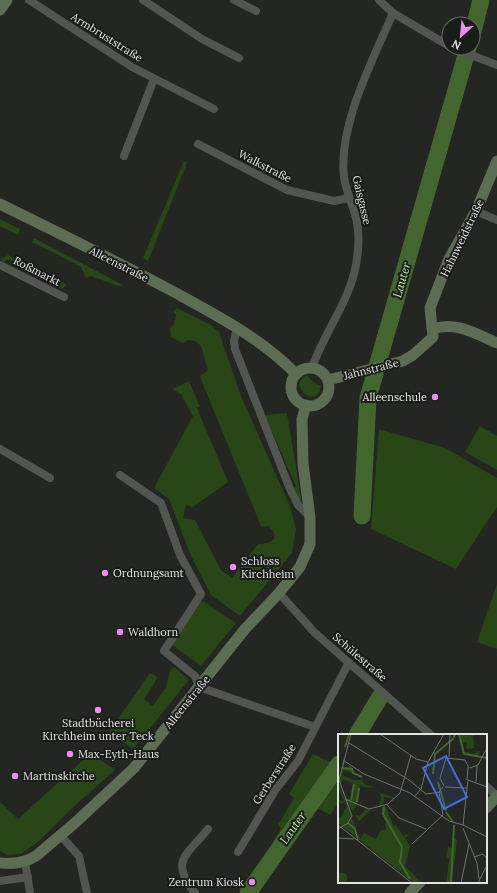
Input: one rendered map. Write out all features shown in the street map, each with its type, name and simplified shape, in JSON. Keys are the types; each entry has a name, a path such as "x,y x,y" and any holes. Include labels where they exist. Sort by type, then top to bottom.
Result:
{"street":[{"path":"0,10 7,0"},
{"name":"Armbruststraße","path":"29,0 121,60 154,79 214,109"},
{"path":"234,0 256,10"},
{"path":"379,0 393,13 441,41"},
{"path":"146,1 202,39 239,58"},
{"name":"Gaisgasse","path":"312,368 351,288 356,265 359,238 355,216 344,176 346,136 366,76 393,13"},
{"path":"474,56 497,66"},
{"path":"124,156 154,79"},
{"name":"Walkstraße","path":"198,144 287,190 334,201 349,198"},
{"name":"Hahnweidstraße","path":"433,329 430,308 449,259 476,211 497,161"},
{"name":"Alleenstraße","path":"0,204 143,276 237,328 275,354 296,374"},
{"path":"476,211 497,220"},
{"name":"Roßmarkt","path":"0,265 64,296"},
{"path":"433,329 442,326 460,327 497,343"},
{"path":"237,328 234,341 242,368 290,489 298,505 310,517"},
{"name":"Jahnstraße","path":"328,380 403,361 414,355 433,338 433,329"},
{"path":"312,368 325,374 328,380 329,390 325,399 316,405 306,405 298,402 293,395 292,387 296,374 305,369 312,368"},
{"name":"Alleenstraße","path":"0,863 12,864 25,862 36,856 61,836 134,768 245,629 279,593 300,567 308,553 310,544 310,517 303,464 302,419 306,405"},
{"path":"0,449 50,478"},
{"path":"120,475 161,502 180,555 201,594 164,651 195,676 199,687 315,727"},
{"name":"Schülestraße","path":"279,593 314,632 348,664 390,698 430,734"},
{"name":"Gerberstraße","path":"238,852 276,789 298,761 348,664"},
{"path":"487,787 497,796 487,807"},
{"path":"194,893 185,881 180,867 184,858 208,829"},
{"path":"61,836 79,856 87,893"},
{"path":"25,862 30,893"},
{"path":"0,881 28,877"},
{"path":"410,893 419,883"}],"green space":[{"path":"184,161 187,163 148,261 143,258"},
{"path":"0,219 20,229 18,235 0,226"},
{"path":"34,238 123,285 118,286 91,276 86,278 81,267 32,242"},
{"path":"8,255 66,284 63,289 8,259 4,262 0,259"},
{"path":"177,308 211,325 219,332 241,396 290,506 296,529 292,553 240,616 211,595 191,556 169,499 154,488 193,416 181,394 172,389 189,381 200,407 197,408 228,482 193,507 186,505 183,518 195,520 221,570 232,578 258,544 267,543 273,540 274,534 272,530 268,526 261,526 200,377 208,370 201,346 195,341 187,340 183,343 171,337 170,328 174,324 176,315 173,311"},
{"path":"307,375 313,382 321,386 317,395 311,397 301,390 299,385 301,379"},
{"path":"287,413 302,504 293,488 296,487 265,415"},
{"path":"480,426 497,436 497,470 465,452"},
{"path":"379,429 445,448 497,478 497,507 456,569 371,529"},
{"path":"497,584 497,649 477,642"},
{"path":"203,601 236,623 201,666 171,644 199,603"},
{"path":"174,667 189,680 133,749 109,732 150,673 156,676 157,679 144,699 153,706 166,687 170,670"},
{"path":"91,753 115,770 71,809 38,842 21,854 7,855 0,851 0,802 18,819"},
{"path":"313,754 332,763 338,764 338,803 330,815 309,804 276,862 266,854 281,828 278,825 294,798 289,794"}],"waterway":[{"name":"Lauter","path":"477,16 481,0"},
{"name":"Lauter","path":"362,516 368,398 466,56"},
{"name":"Lauter","path":"358,734 380,697"},
{"name":"Lauter","path":"248,893 338,765"}],"place":[{"name":"Alleenschule","path":"435,397"},
{"name":"Schloss Kirchheim","path":"233,567"},
{"name":"Ordnungsamt","path":"105,573"},
{"name":"Waldhorn","path":"120,632"},
{"name":"Stadtbücherei Kirchheim unter Teck","path":"98,710"},
{"name":"Max-Eyth-Haus","path":"70,754"},
{"name":"Martinskirche","path":"15,776"},
{"name":"Zentrum Kiosk","path":"252,882"}]}
